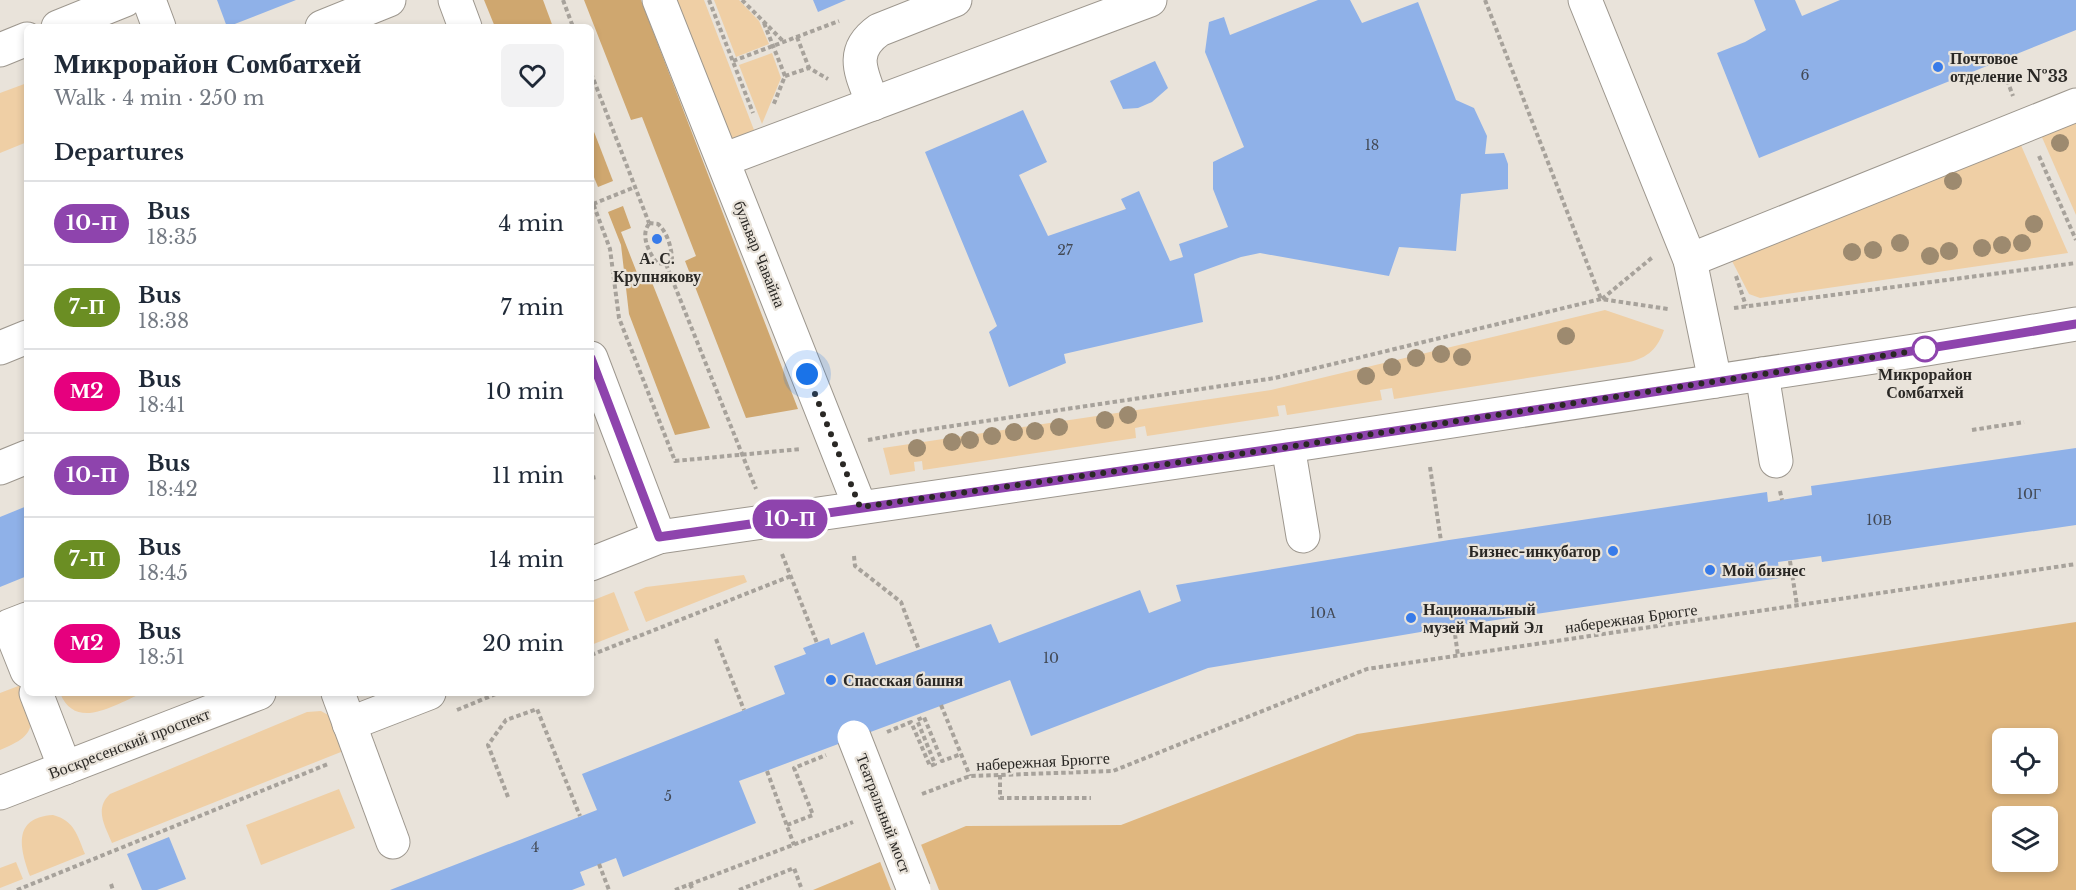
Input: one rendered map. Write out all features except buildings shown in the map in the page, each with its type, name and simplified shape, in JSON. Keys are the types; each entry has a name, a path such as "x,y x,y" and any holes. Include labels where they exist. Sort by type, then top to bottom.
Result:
{"main road":[{"path":"65,24 125,0"},
{"path":"148,0 158,24"},
{"path":"455,0 464,24"},
{"name":"бульвар Чавайна","path":"660,0 860,507"},
{"path":"873,104 860,70 859,57 868,37 879,30 955,0"},
{"path":"723,160 763,138 873,104 1117,6 1150,0"},
{"path":"1585,0 1690,261 1715,381"},
{"path":"328,24 371,3"},
{"path":"0,50 24,40"},
{"path":"1690,261 2076,105"},
{"path":"594,563 659,537 1288,447 2076,324"},
{"path":"0,348 24,339"},
{"path":"594,366 659,537"},
{"path":"1762,374 1776,461"},
{"path":"1288,447 1303,536"},
{"path":"0,468 24,458"},
{"path":"24,620 9,626 24,664"},
{"path":"37,696 65,768"},
{"name":"Воскресенский проспект","path":"0,793 251,696"},
{"path":"339,696 393,842"},
{"path":"354,737 442,702"},
{"name":"Театральный мост","path":"854,737 914,890"}],"path":[{"path":"563,0 572,24"},
{"path":"709,0 763,138"},
{"path":"742,0 784,42"},
{"path":"1485,0 1601,299"},
{"path":"733,62 840,21"},
{"path":"763,138 785,76 764,23"},
{"path":"797,37 808,68"},
{"path":"594,81 649,224"},
{"path":"2025,125 2076,240"},
{"path":"594,204 635,187"},
{"path":"594,207 610,249 619,318 675,461 836,446 905,433 1275,378 1601,299 1655,255"},
{"path":"649,224 658,224 664,231 672,254 672,258 666,264"},
{"path":"649,224 644,234 652,256 657,263 666,264"},
{"path":"1746,306 2076,263"},
{"path":"666,264 760,498"},
{"path":"1972,430 2024,422"},
{"path":"1430,467 1441,541"},
{"path":"782,554 817,643"},
{"path":"854,556 855,566 900,602 919,650"},
{"path":"1790,561 1797,605"},
{"name":"набережная Брюгге","path":"922,794 970,776 1113,771 1367,669 2076,564"},
{"path":"594,654 791,576"},
{"path":"1454,627 1458,656"},
{"path":"716,639 744,710"},
{"path":"442,702 479,696"},
{"path":"941,705 970,776"},
{"path":"508,797 488,745 507,720 537,709 580,816"},
{"path":"911,722 930,766 936,764 917,720 924,717 942,761 961,754"},
{"path":"17,890 354,737"},
{"path":"787,825 813,815 794,768"},
{"path":"767,771 794,845"},
{"path":"1000,775 1000,798 1091,798"},
{"path":"675,890 838,828"},
{"path":"599,864 609,890"},
{"path":"739,890 794,868 802,890"},
{"path":"111,884 113,890"},
{"path":"690,884 693,890"}],"shaded area":[{"path":"484,0 543,0 552,24 494,24"},
{"path":"584,0 641,0 798,409 746,418 685,261 696,256 642,117 631,120"},
{"path":"672,0 704,0 759,143 733,146"},
{"path":"714,0 739,0 759,21 769,44 736,57"},
{"path":"772,53 781,78 762,124 739,65"},
{"path":"24,84 24,143 0,153 0,93"},
{"path":"2076,121 2076,215 2041,135"},
{"path":"594,132 613,181 598,187 594,177"},
{"path":"2020,143 2068,253 1760,298 1749,294 1732,261"},
{"path":"623,206 631,228 621,232 639,278 649,275 710,428 675,435 629,314 621,245 608,212"},
{"path":"1605,310 1664,330 1659,342 1647,355 1629,362 1394,399 1392,388 1380,390 1382,400 1287,415 1285,405 1277,406 1279,416 1147,436 1145,426 1135,428 1136,438 923,470 922,461 914,462 915,471 890,475 883,448 1271,390"},
{"path":"744,575 747,582 646,622 634,592 646,587"},
{"path":"614,592 629,630 594,644 594,600"},
{"path":"2076,622 2076,890 813,890 966,826 1121,825 1357,734"},
{"path":"21,685 29,708 31,725 22,738 0,750 0,693"},
{"path":"62,696 136,696 97,712 76,711 67,705"},
{"path":"321,711 330,716 346,750 112,843 102,818 105,800 110,794 307,712"},
{"path":"339,789 355,828 261,865 246,825"},
{"path":"53,815 71,825 85,854 30,876 22,845 25,828 40,817"},
{"path":"16,862 23,879 0,888 0,868"}],"pier":[{"path":"920,842 939,890 891,890 879,859"}],"bus line":[{"name":"10-П","path":"594,366 659,537 1288,447 2076,324"}],"place":[{"name":"Почтовое отделение №33","path":"1938,67"},
{"name":"А. С. Крупнякову","path":"657,239"},
{"name":"Микрорайон Сомбатхей","path":"1925,349"},
{"name":"Бизнес-инкубатор","path":"1613,551"},
{"name":"Мой бизнес","path":"1710,570"},
{"name":"Национальный музей Марий Эл","path":"1411,618"},
{"name":"Спасская башня","path":"831,680"}],"route":[{"path":"807,374 860,507 1288,447 1927,349 1925,349"}]}
